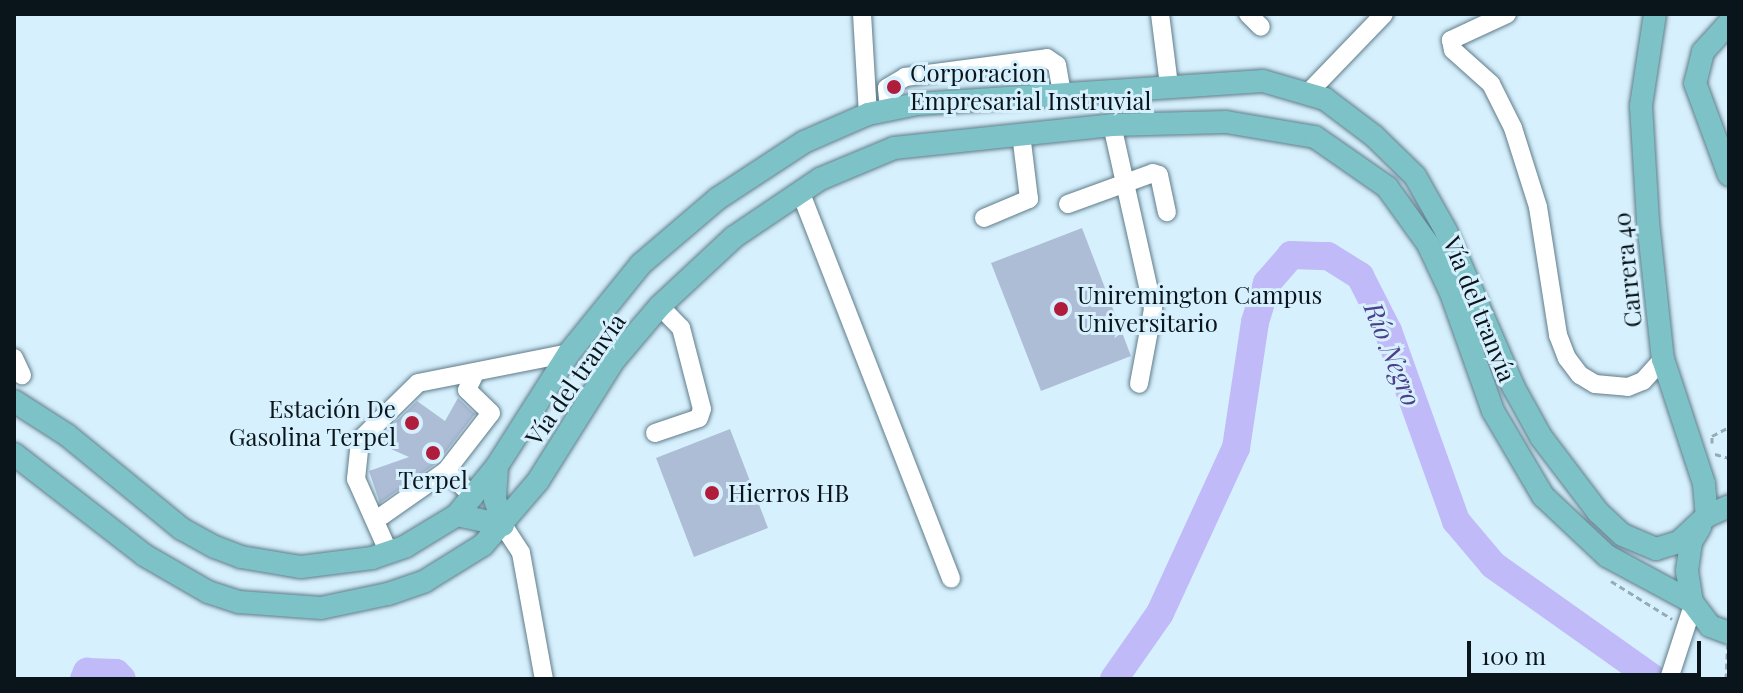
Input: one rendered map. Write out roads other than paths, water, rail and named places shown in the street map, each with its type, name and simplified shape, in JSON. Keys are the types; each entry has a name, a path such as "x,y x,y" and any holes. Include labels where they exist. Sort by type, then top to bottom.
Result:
{"main road":[{"name":"Carrera 40","path":"1655,14 1646,46 1640,125 1663,359 1704,484 1707,516"},
{"path":"1729,23 1703,52 1695,83 1729,175"},
{"name":"Vía del tranvía","path":"14,401 67,435 182,529 215,547 241,557 301,567 389,553 457,515 497,466 569,353 633,273 679,229 763,167 879,111 1062,93 1263,81 1309,92 1344,112 1399,158 1446,231 1514,388 1541,437 1598,512 1623,535 1656,549 1679,542 1707,516 1729,506"},
{"name":"Vía del tranvía","path":"14,454 172,573 239,602 321,608 388,594 457,564 503,525 538,481 614,360 660,306 734,237 800,191 857,159 894,148 1112,125 1169,121 1270,126 1315,137 1360,163 1387,187 1422,234 1451,293 1493,411 1543,496 1607,556 1691,611"},
{"path":"457,515 503,525 495,499 497,466"},
{"path":"1707,516 1691,542 1687,571 1691,611 1720,630"}],"street":[{"path":"862,14 879,111"},
{"path":"1160,14 1169,85"},
{"path":"1309,92 1384,14"},
{"path":"1505,14 1451,40 1453,50 1491,84 1513,128 1538,207 1558,335 1580,375 1595,384 1628,387 1643,381 1663,359"},
{"path":"879,111 887,88 905,77 1047,58 1057,65 1062,93"},
{"path":"1112,125 1153,309 1139,384"},
{"path":"984,218 1029,199 1021,134"},
{"path":"1068,204 1126,182 1159,175 1167,212"},
{"path":"800,191 951,579"},
{"path":"655,433 699,418 702,409 681,328 660,306"},
{"path":"389,553 356,479 360,440 418,383 474,375 569,353"},
{"path":"376,520 446,471 491,413 467,390 474,375"},
{"path":"446,471 474,497"},
{"path":"503,525 521,553 544,679"},
{"path":"1669,679 1691,611"},
{"path":"1680,649 1720,630"}],"waterway":[{"name":"Río Negro","path":"1114,679 1160,613 1236,448 1255,322 1267,283 1291,255 1328,256 1360,276 1388,331 1456,521 1493,565 1654,679"},
{"name":"Río Negro","path":"84,679 87,672 116,673 122,679"}],"place":[{"name":"Corporacion Empresarial Instruvial","path":"894,87"},
{"name":"Uniremington Campus Universitario","path":"1061,309"},
{"name":"Estación De Gasolina Terpel","path":"412,423"},
{"name":"Terpel","path":"433,453"},
{"name":"Hierros HB","path":"712,493"}]}
